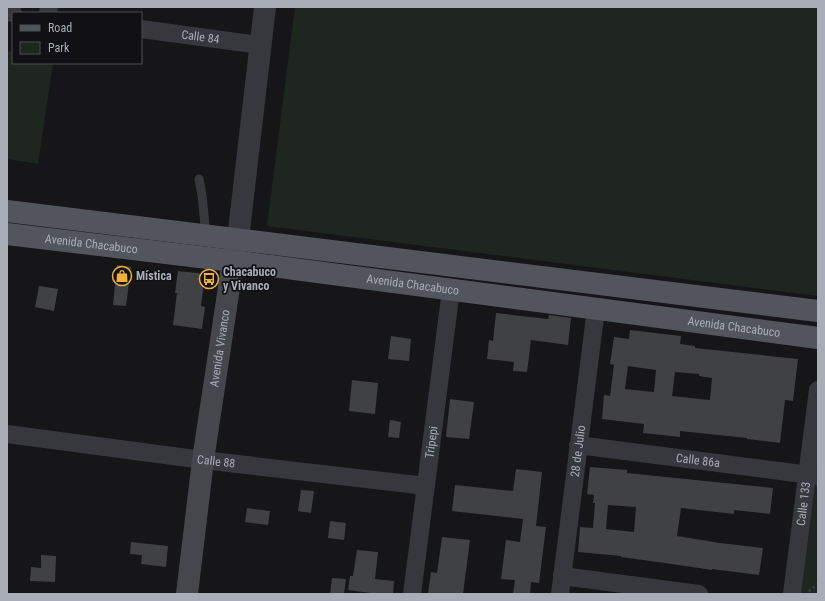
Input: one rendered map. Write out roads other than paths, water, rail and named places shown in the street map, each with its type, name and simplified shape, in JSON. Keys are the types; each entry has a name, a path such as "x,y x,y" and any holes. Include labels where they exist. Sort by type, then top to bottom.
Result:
{"main road":[{"name":"Avenida Chacabuco","path":"7,211 818,310"},
{"name":"Avenida Chacabuco","path":"7,234 233,261 818,338"},
{"name":"Avenida Vivanco","path":"187,594 203,460 233,261 238,239"}],"street":[{"name":"Avenida Vivanco","path":"238,239 265,7"},
{"name":"Calle 84","path":"142,30 260,45"},
{"name":"Tripepi","path":"412,594 451,290"},
{"name":"28 de Julio","path":"560,594 596,309"},
{"name":"Calle 133","path":"792,594 813,475 818,390"},
{"name":"Calle 88","path":"7,434 203,460 426,486"},
{"name":"Calle 86a","path":"578,445 813,475"},
{"path":"562,576 699,594"}],"lane":[{"path":"199,179 206,235"}],"place":[{"name":"Mística","path":"122,276"},
{"name":"Chacabuco y Vivanco","path":"209,279"}]}
